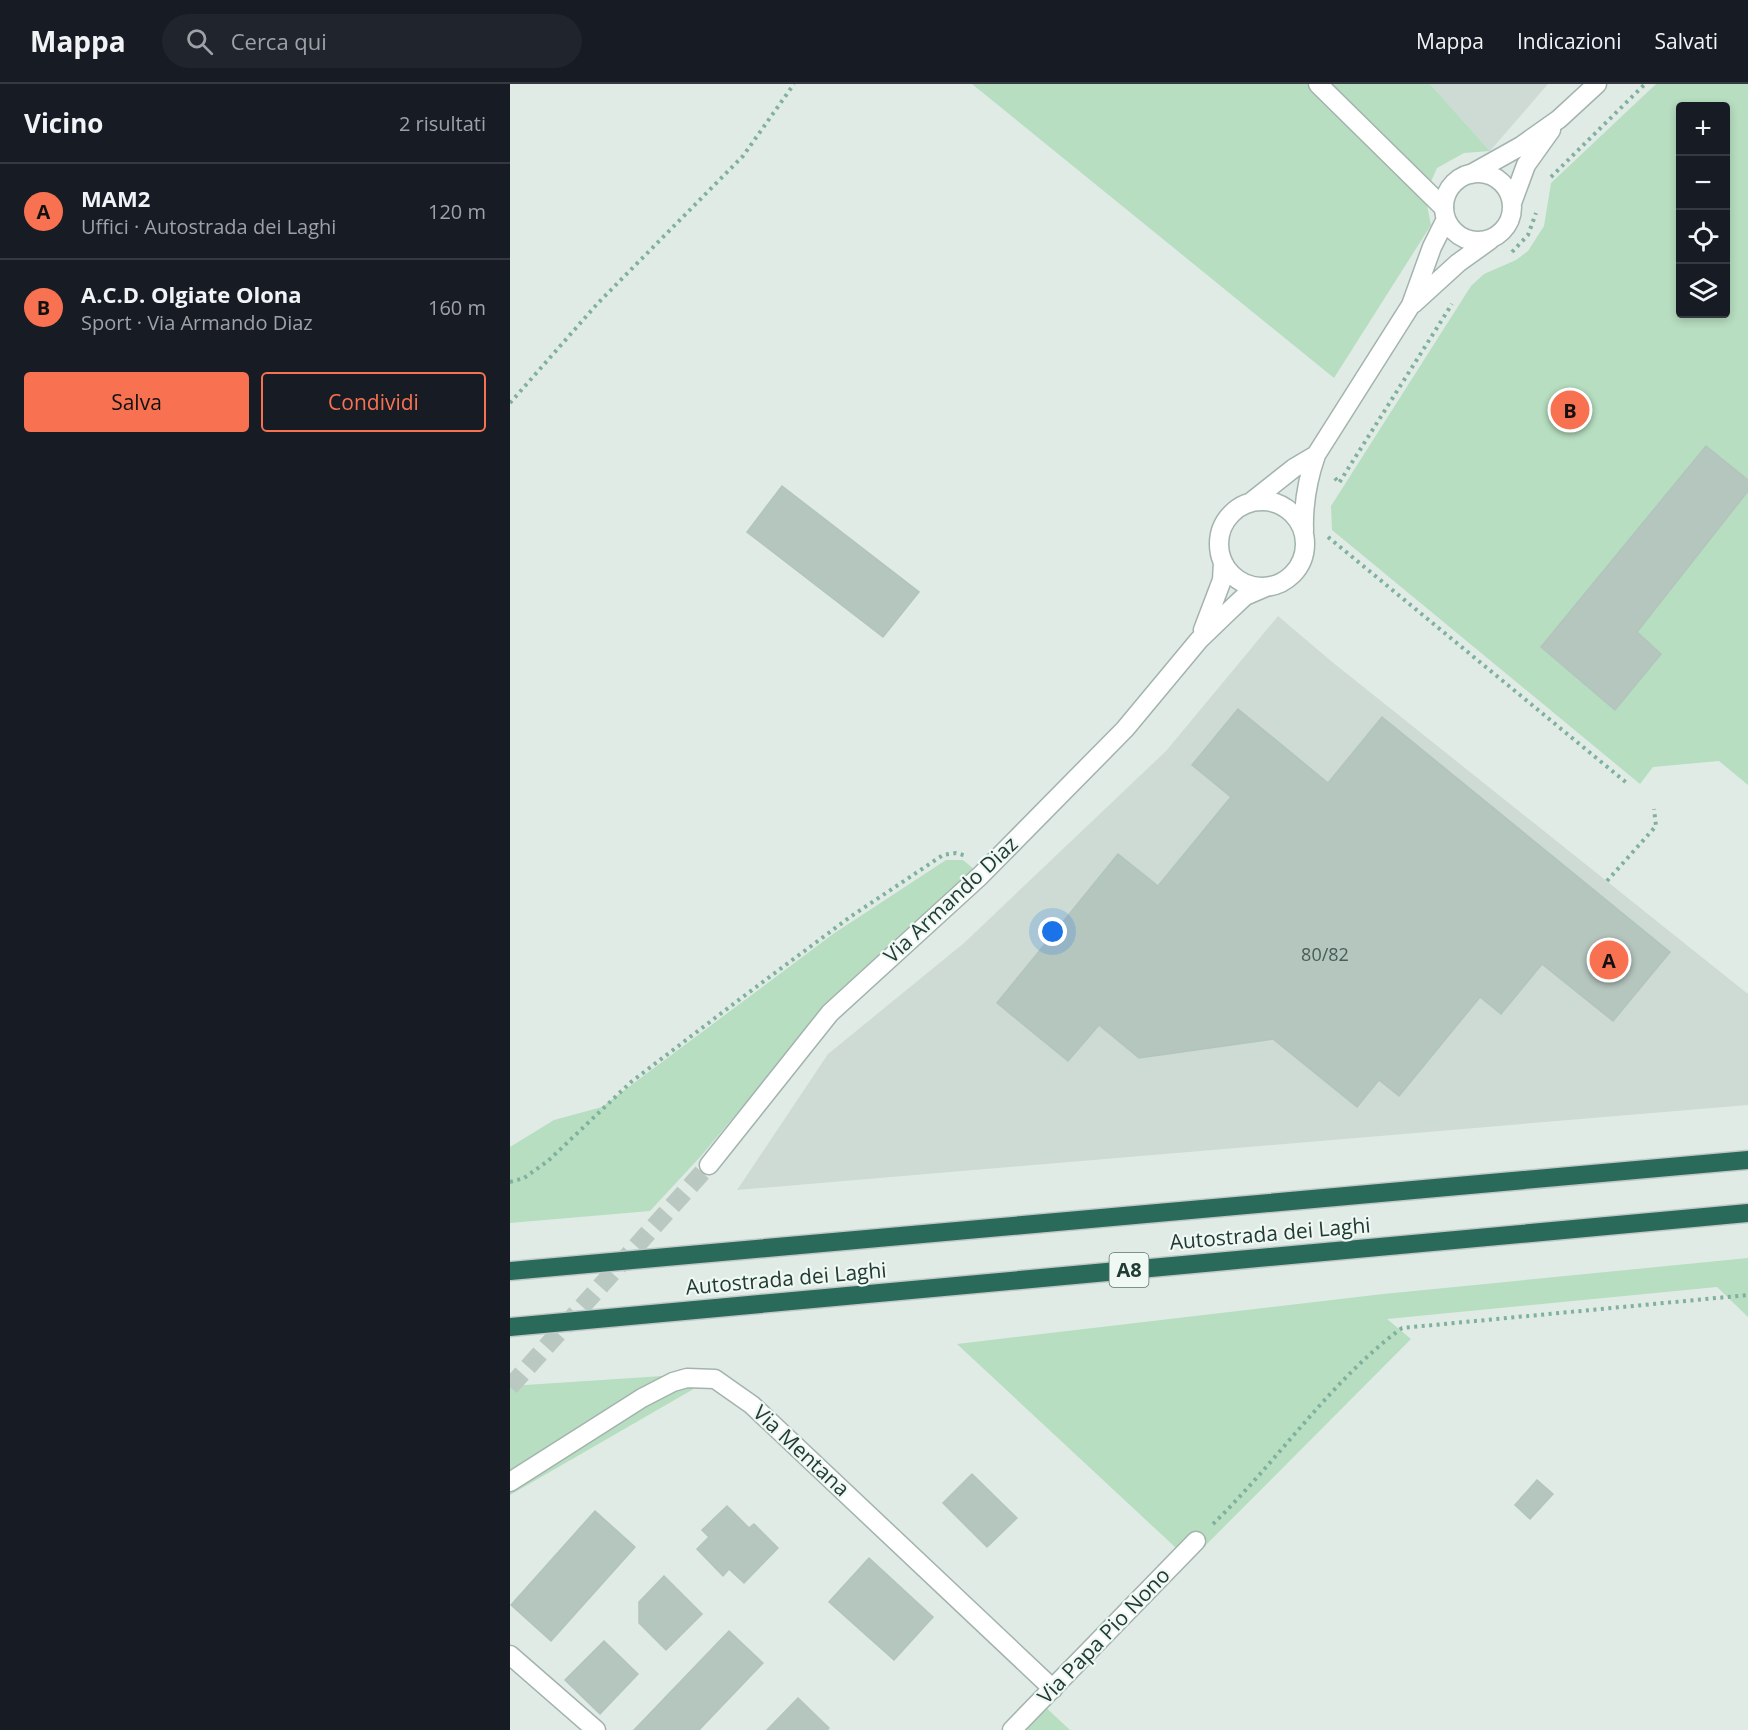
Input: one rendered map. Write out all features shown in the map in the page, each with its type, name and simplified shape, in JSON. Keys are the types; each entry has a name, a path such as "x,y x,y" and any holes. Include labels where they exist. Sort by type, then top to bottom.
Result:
{"highway":[{"name":"Autostrada dei Laghi","path":"510,1271 1748,1160"},
{"name":"Autostrada dei Laghi","path":"510,1327 1748,1213"}],"street":[{"path":"1318,84 1445,214 1459,236 1480,242 1490,240"},
{"name":"Via Armando Diaz","path":"708,1165 830,1013 986,870 1125,729 1199,640 1245,596 1280,583 1294,573 1302,560 1305,546 1303,506 1308,477 1316,455 1411,305 1445,214 1450,188 1469,174 1521,146 1559,119 1598,84"},
{"name":"Via Armando Diaz","path":"1411,305 1458,263 1507,226 1512,215 1512,203 1526,165 1559,119"},
{"path":"1469,174 1481,173 1492,176 1506,187 1512,203"},
{"name":"Via Armando Diaz","path":"1199,640 1222,580 1220,532 1227,519 1242,505 1251,502 1294,468 1316,455"},
{"path":"1251,502 1272,501 1286,507 1297,518 1304,531"},
{"path":"1222,562 1237,579 1251,585 1266,587"},
{"name":"Via Mentana","path":"510,1482 658,1389 687,1378 715,1379 752,1405 1053,1689"},
{"name":"Via Papa Pio Nono","path":"1012,1730 1196,1541"},
{"path":"510,1655 596,1730"}],"path":[{"path":"510,403 598,303 743,156 794,84"},
{"path":"1545,183 1645,84"},
{"path":"1507,255 1528,235 1537,202"},
{"path":"1334,490 1458,295"},
{"path":"1316,455 1339,483"},
{"path":"1326,536 1628,784"},
{"path":"1607,881 1656,826 1654,809"},
{"path":"510,1182 524,1178 548,1161 631,1082 667,1054 841,924 926,865 943,855 957,853 971,857 986,870"},
{"path":"1196,1541 1242,1497 1371,1351 1402,1328 1748,1295"}],"shaded area":[{"path":"1430,84 1548,84 1490,151"},
{"path":"1278,616 1331,661 1748,994 1748,1105 737,1190 828,1054 964,943 1166,751"}],"green space":[{"path":"972,84 1430,84 1490,151 1464,153 1437,168 1425,195 1431,225 1334,378"},
{"path":"1656,84 1748,84 1748,785 1719,761 1653,767 1640,784 1332,530 1331,506 1471,286 1484,274 1516,260 1528,251 1544,226 1551,183"},
{"path":"946,860 963,860 975,870 789,1051 701,1156 650,1211 510,1223 510,1147 554,1120 602,1107 833,934"},
{"path":"1748,1258 1748,1317 1717,1287 1387,1319 1411,1339 1190,1561 957,1344 1383,1294"},
{"path":"723,1372 510,1495 510,1386"},
{"path":"1040,1702 1070,1730 1012,1730"}],"building":[{"path":"1706,446 1748,480 1748,491 1637,632 1661,654 1615,710 1541,647"},
{"path":"782,486 919,592 883,637 747,532"},
{"path":"1238,709 1328,783 1382,717 1670,952 1613,1021 1542,964 1501,1014 1480,997 1399,1096 1379,1080 1357,1107 1273,1039 1139,1058 1099,1025 1068,1061 997,1003 1118,854 1158,886 1231,797 1192,765"},
{"path":"972,1474 1017,1518 987,1547 943,1503"},
{"path":"1537,1480 1553,1494 1530,1519 1515,1505"},
{"path":"727,1506 749,1528 754,1524 778,1548 744,1583 729,1569 723,1576 697,1549 709,1537 702,1530"},
{"path":"595,1511 635,1547 551,1641 511,1605"},
{"path":"869,1558 933,1617 894,1660 829,1602"},
{"path":"664,1576 702,1614 666,1650 639,1623 639,1602"},
{"path":"729,1631 763,1663 699,1730 634,1730"},
{"path":"604,1641 638,1674 600,1714 565,1680"},
{"path":"798,1698 829,1728 827,1730 767,1730"}],"tunnel":[{"path":"510,1387 709,1165"}],"place":[{"name":"A.C.D. Olgiate Olona","path":"1570,410"},
{"name":"MAM2","path":"1609,960"}]}
